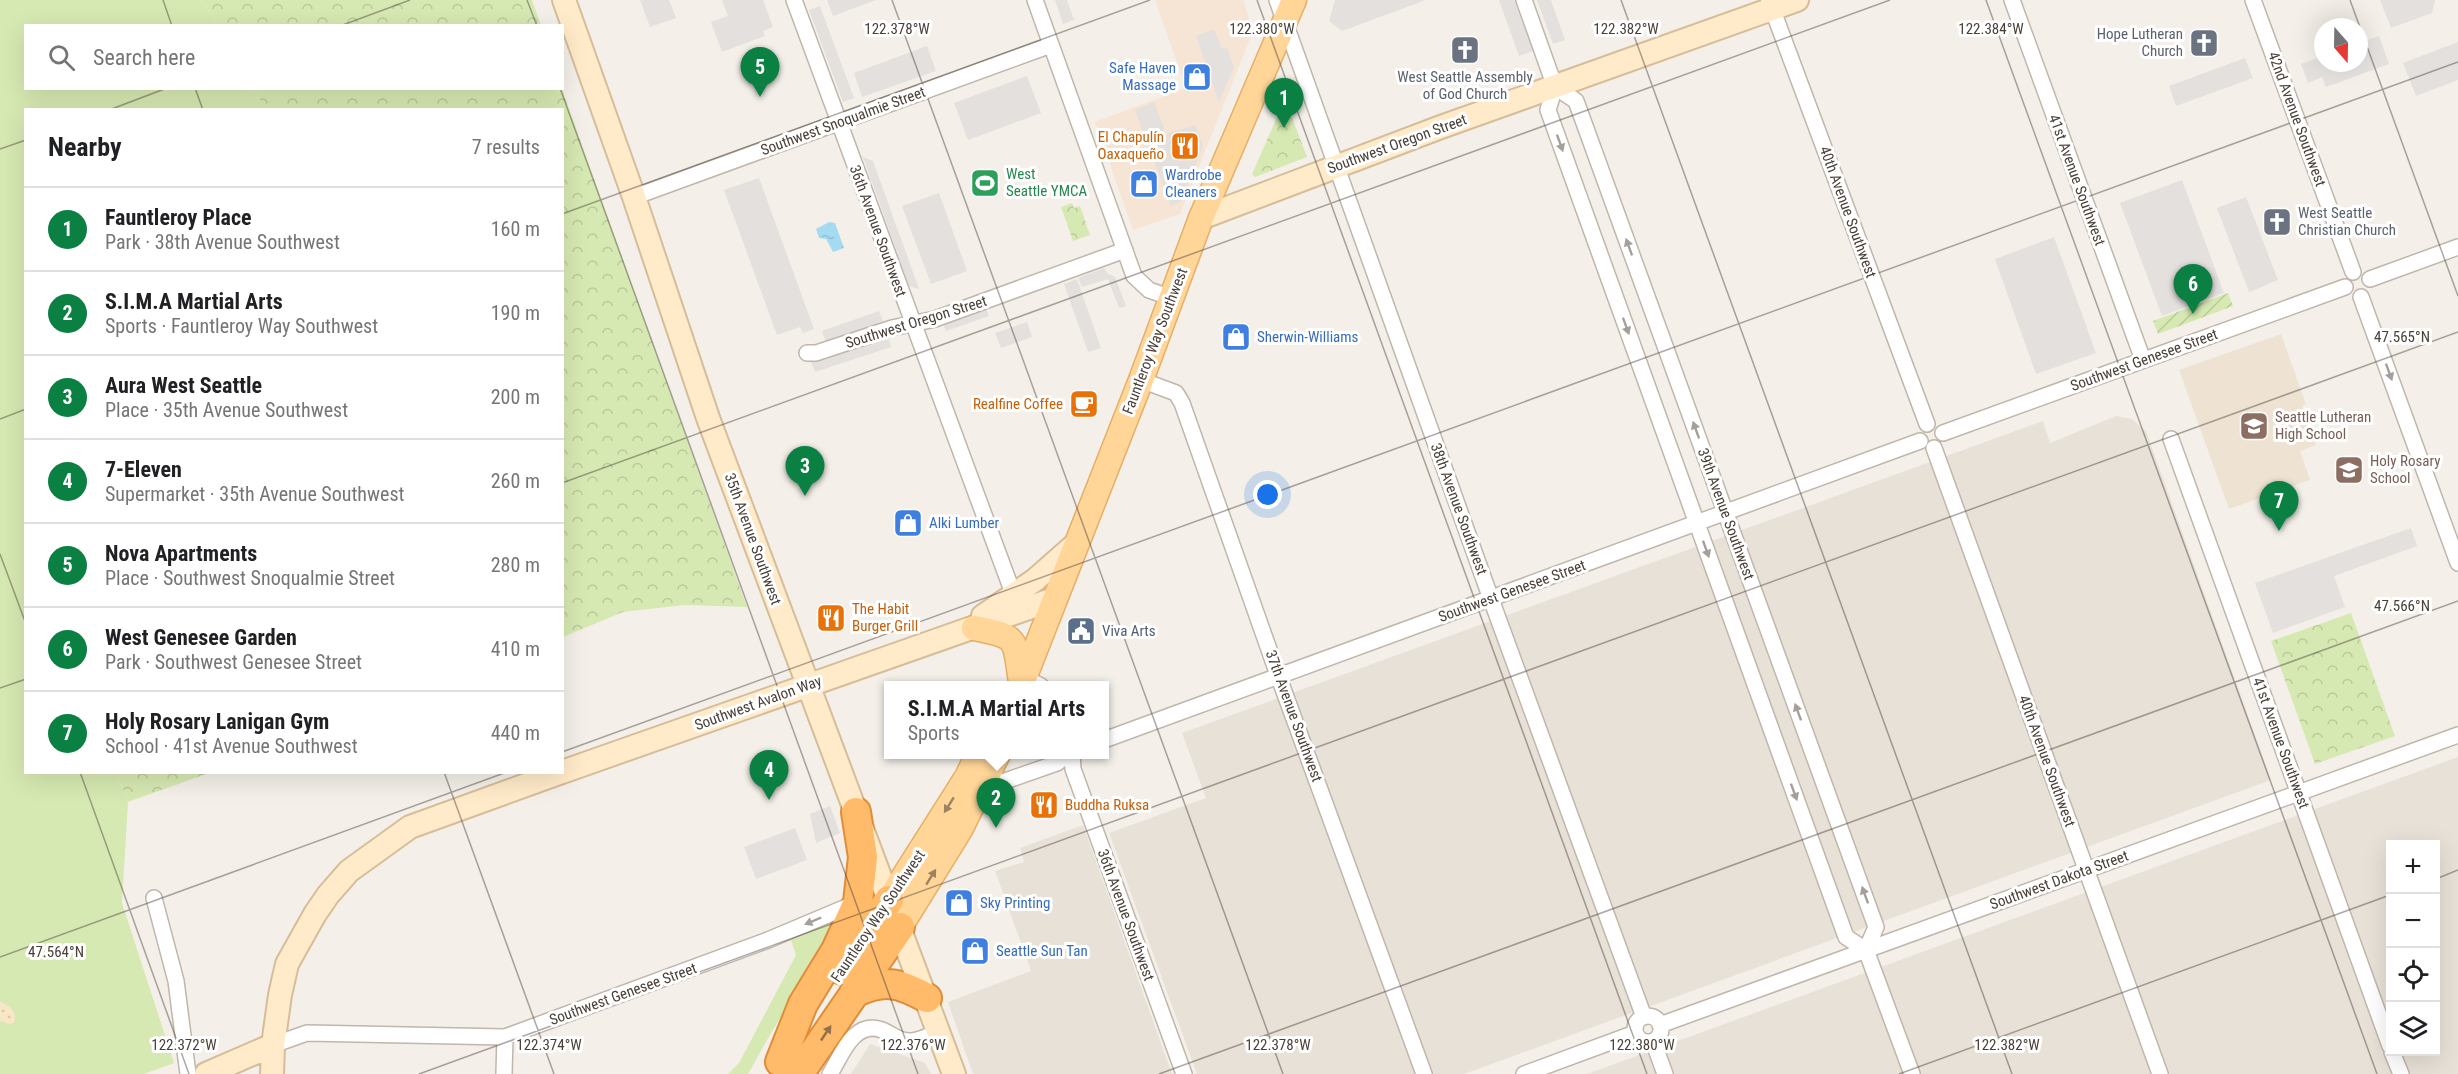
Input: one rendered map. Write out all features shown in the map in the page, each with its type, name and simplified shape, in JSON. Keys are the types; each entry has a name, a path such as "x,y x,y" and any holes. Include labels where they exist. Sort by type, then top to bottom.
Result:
{"highway":[{"path":"784,1070 802,1004 836,950 858,902 863,857 855,812"},
{"name":"Fauntleroy Way Southwest","path":"784,1070 889,900"},
{"name":"Fauntleroy Way Southwest","path":"784,1070 854,993 900,927"},
{"path":"854,993 874,984 892,983 927,998"}],"main road":[{"name":"35th Avenue Southwest","path":"564,0 634,197 708,418 954,1074"},
{"name":"Fauntleroy Way Southwest","path":"1026,681 1054,599 1141,380 1201,218 1294,0"},
{"name":"Southwest Oregon Street","path":"1201,218 1771,4 1797,0"},
{"name":"Southwest Avalon Way","path":"564,771 964,631 1012,605 1077,543"},
{"name":"Southwest Avalon Way","path":"1012,605 1054,599"},
{"path":"964,631 1005,634 1012,640 1024,681"},
{"name":"Fauntleroy Way Southwest","path":"889,900 967,777 976,759"},
{"name":"Fauntleroy Way Southwest","path":"900,927 960,830 996,759"},
{"name":"Southwest Avalon Way","path":"272,1074 273,1045 287,964 315,914 349,871 410,827 556,774"},
{"name":"Southwest Genesee Street","path":"206,1074 273,1045"}],"street":[{"name":"36th Avenue Southwest","path":"794,0 913,323 1012,605"},
{"path":"1035,0 1134,276 1143,285 1172,298"},
{"name":"38th Avenue Southwest","path":"1277,0 1491,599 1644,1017"},
{"name":"39th Avenue Southwest","path":"1524,0 1555,87 1548,110 1846,937 1866,950 1912,1074"},
{"name":"41st Avenue Southwest","path":"2012,0 2143,360"},
{"name":"42nd Avenue Southwest","path":"2253,0 2353,272"},
{"name":"40th Avenue Southwest","path":"1771,4 1927,424"},
{"name":"Southwest Snoqualmie Street","path":"634,197 1052,45"},
{"name":"39th Avenue Southwest","path":"1555,87 1576,101 1876,927 1866,950"},
{"path":"2370,279 2458,248"},
{"name":"Southwest Oregon Street","path":"807,353 934,319 1125,250"},
{"path":"2353,272 2364,272 2370,279 2370,290 2361,297 2350,295 2345,287 2346,279 2353,272"},
{"name":"Southwest Genesee Street","path":"1943,433 2345,287"},
{"path":"2361,297 2458,563"},
{"name":"37th Avenue Southwest","path":"1141,380 1176,393 1182,403 1278,675 1424,1074"},
{"path":"1927,424 1937,425 1943,433 1941,443 1934,448 1925,447 1920,441 1920,431 1927,424"},
{"name":"41st Avenue Southwest","path":"2171,439 2386,1032"},
{"name":"Southwest Genesee Street","path":"1109,738 1920,441"},
{"name":"40th Avenue Southwest","path":"1934,448 2160,1074"},
{"name":"Southwest Dakota Street","path":"1660,1025 2458,735"},
{"path":"982,789 1063,759"},
{"name":"36th Avenue Southwest","path":"1071,759 1184,1074"},
{"path":"154,898 176,981 188,1074"},
{"name":"Southwest Genesee Street","path":"273,1045 307,1033 505,1037 768,940 858,902"},
{"path":"1644,1017 1652,1017 1660,1025 1660,1035 1653,1041 1642,1041 1635,1034 1636,1024 1644,1017"},
{"path":"830,1074 851,1039 861,1030 874,1028 904,1041 920,1039 939,1032"},
{"path":"1524,1074 1635,1034"},
{"path":"504,1074 505,1037"},
{"path":"1653,1041 1665,1074"},
{"path":"2394,1056 2401,1074"}],"shaded area":[{"path":"640,0 669,0 676,18 650,27"},
{"path":"722,0 763,0 773,27 763,31 765,36 722,52 711,22 728,16"},
{"path":"827,0 876,0 833,16"},
{"path":"1055,0 1067,0 1074,20 1063,24"},
{"path":"1155,0 1243,0 1253,31 1180,214 1133,230 1095,122 1186,88"},
{"path":"1335,0 1426,0 1342,31 1329,21"},
{"path":"1499,0 1514,0 1533,51 1519,56"},
{"path":"1537,0 1551,0 1565,40 1553,44"},
{"path":"2380,0 2435,0 2432,13 2391,28"},
{"path":"820,6 854,98 843,102 809,10"},
{"path":"1214,29 1222,49 1227,48 1234,67 1219,102 1196,36"},
{"path":"2379,36 2389,64 2368,72 2368,40"},
{"path":"2458,42 2458,80 2416,96 2403,63"},
{"path":"927,46 936,71 862,97 854,73"},
{"path":"2245,58 2253,78 2176,106 2169,86"},
{"path":"2314,59 2314,72 2367,72 2326,87 2322,77 2308,83 2301,64"},
{"path":"1027,76 1041,113 968,140 954,103"},
{"path":"1154,102 1166,134 1195,125 1203,146 1181,201 1171,206 1135,110"},
{"path":"863,157 873,161 919,289 909,286"},
{"path":"759,178 814,329 803,333 800,327 777,335 724,190"},
{"path":"2182,180 2224,293 2162,316 2120,203"},
{"path":"939,193 967,271 931,284 902,206"},
{"path":"2246,197 2278,280 2249,292 2217,208"},
{"path":"2054,237 2096,353 2036,374 1995,259"},
{"path":"1104,268 1107,273 1115,277 1126,306 1119,308 1108,279 1082,287 1078,278"},
{"path":"1077,279 1101,348 1088,352 1064,284"},
{"path":"985,306 989,316 946,331 942,321"},
{"path":"879,311 883,322 826,342 822,331"},
{"path":"1027,322 1032,337 1001,348 995,333"},
{"name":"Seattle Lutheran High School","path":"2281,334 2306,404 2302,406 2316,445 2300,451 2310,480 2229,509 2179,370"},
{"path":"888,337 891,347 815,372 811,362"},
{"path":"2116,416 2132,419 2146,431 2271,780 1464,1074 1197,1074 1109,833 1206,798 1182,733 2043,421 2050,443"},
{"path":"2411,528 2417,546 2334,576 2345,607 2273,633 2255,583"},
{"path":"2458,757 2458,1074 1587,1074"},
{"path":"830,806 840,833 816,843 810,814"},
{"path":"1083,825 1172,1074 973,1074 948,1002 1031,971 995,871 1024,862 1020,848"},
{"path":"795,828 807,860 756,879 744,847"},
{"path":"870,1044 925,1063 931,1074 851,1074"}],"green space":[{"path":"0,0 201,0 218,24 24,24 24,90 255,90 264,108 24,108 24,774 117,774 128,802 122,903 174,1063 144,1074 0,1074"},
{"path":"201,0 532,0 541,24 218,24"},
{"path":"255,90 562,90 747,607 684,605 623,612 564,637 564,108 264,108"},
{"path":"1285,99 1307,157 1255,177 1252,174"},
{"path":"1072,203 1074,208 1080,206 1090,235 1073,241 1061,207"},
{"path":"2228,293 2233,306 2158,334 2153,321"},
{"path":"2351,613 2395,736 2315,764 2271,641"},
{"path":"118,774 206,774 128,802"},
{"path":"844,917 748,1074 728,1074 739,1063 796,955 790,937"}],"sand":[{"path":"0,1001 14,1012 14,1023 8,1024 0,1021"}],"water":[{"path":"829,222 835,223 844,248 833,252 826,239 819,238 816,229"}],"place":[{"name":"Hope Lutheran Church","path":"2204,43"},
{"name":"West Seattle Assembly of God Church","path":"1465,50"},
{"name":"Safe Haven Massage","path":"1197,77"},
{"name":"Nova Apartments","path":"760,97"},
{"name":"Fauntleroy Place","path":"1284,128"},
{"name":"El Chapulín Oaxaqueño","path":"1185,146"},
{"name":"West Seattle YMCA","path":"985,183"},
{"name":"Wardrobe Cleaners","path":"1144,184"},
{"name":"West Seattle Christian Church","path":"2277,222"},
{"name":"West Genesee Garden","path":"2193,314"},
{"name":"Sherwin-Williams","path":"1236,337"},
{"name":"Realfine Coffee","path":"1084,404"},
{"name":"Seattle Lutheran High School","path":"2254,426"},
{"name":"Holy Rosary School","path":"2349,470"},
{"name":"Aura West Seattle","path":"805,496"},
{"name":"Alki Lumber","path":"908,523"},
{"name":"Holy Rosary Lanigan Gym","path":"2279,531"},
{"name":"The Habit Burger Grill","path":"831,618"},
{"name":"Viva Arts","path":"1081,631"},
{"name":"7-Eleven","path":"769,800"},
{"name":"Buddha Ruksa","path":"1044,805"},
{"name":"S.I.M.A Martial Arts","path":"996,828"},
{"name":"Sky Printing","path":"959,903"},
{"name":"Seattle Sun Tan","path":"975,951"}]}
